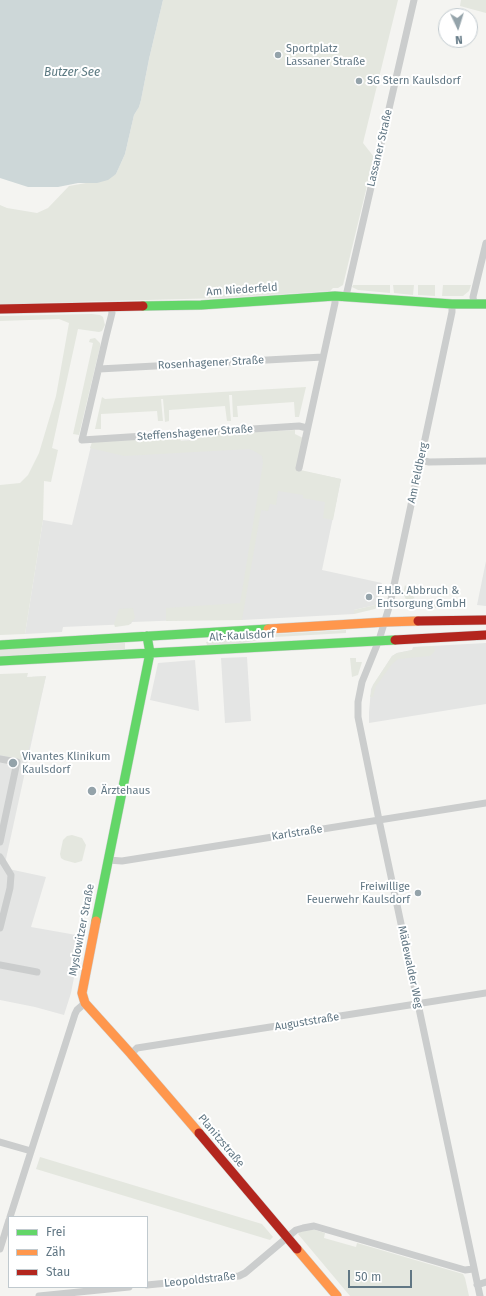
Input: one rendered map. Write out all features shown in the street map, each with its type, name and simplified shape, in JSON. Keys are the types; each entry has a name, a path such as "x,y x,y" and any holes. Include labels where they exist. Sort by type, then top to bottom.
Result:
{"street":[{"name":"Lassaner Straße","path":"346,296 414,0"},
{"path":"474,304 473,297 486,243"},
{"name":"Am Niederfeld","path":"0,309 201,305 335,296 452,304 486,304"},
{"path":"299,468 335,302 335,296"},
{"name":"Am Feldberg","path":"379,640 386,622 452,312 452,304"},
{"path":"99,369 112,313 111,307"},
{"name":"Rosenhagener Straße","path":"99,369 323,357"},
{"name":"Steffenshagener Straße","path":"99,369 82,440 299,426 307,428"},
{"path":"420,460 429,462 486,461"},
{"name":"Alt-Kaulsdorf","path":"0,645 386,622 486,620"},
{"name":"Alt-Kaulsdorf","path":"0,661 486,635"},
{"name":"Myslowitzer Straße","path":"85,1003 82,993 150,653 148,636"},
{"name":"Mädewalder Weg","path":"379,640 362,682 358,702 358,717 473,1269 480,1296"},
{"path":"0,759 16,762 0,842"},
{"name":"Karlstraße","path":"108,860 122,861 486,803"},
{"path":"0,857 11,875 10,888 0,928"},
{"path":"0,966 37,972"},
{"name":"Auguststraße","path":"130,1054 137,1048 486,994"},
{"path":"10,1216 75,1014 77,1010 85,1003"},
{"name":"Planitzstraße","path":"85,1003 337,1296"},
{"path":"0,1142 31,1151"},
{"path":"0,1249 8,1221"},
{"name":"Leopoldstraße","path":"148,1285 239,1276 245,1273 296,1230 314,1226 465,1270 473,1269"},
{"path":"477,1285 486,1282"},
{"path":"39,1296 119,1288"}],"shaded area":[{"path":"163,0 398,0 363,143 374,157 343,285 338,288 333,288 330,291 221,298 0,304 0,205 7,208 37,213 48,208 69,186 86,183 116,174 125,154 134,115 141,100"},
{"path":"461,0 486,0 486,13 478,11 478,8 460,6"},
{"path":"353,285 390,285 390,293 358,290 352,287"},
{"path":"393,285 414,285 413,295 394,293"},
{"path":"418,285 435,285 435,296 418,295"},
{"path":"443,285 471,285 469,291 463,296 442,296"},
{"path":"92,314 103,317 105,325 102,331 99,332 78,329 52,448 58,450 51,482 44,481 43,520 25,634 0,635 0,485 20,483 28,475 39,453 56,396 69,323 59,319 0,321 0,316"},
{"path":"95,338 100,343 100,347 79,435 73,434 93,343 89,342 90,339"},
{"path":"306,387 299,417 295,417 294,402 237,406 238,417 233,417 232,395 229,395 231,421 227,421 225,406 169,410 169,421 165,422 163,399 161,399 163,421 158,421 157,411 101,414 101,429 95,429 102,397 105,399"},
{"path":"295,430 295,434 303,438 296,469 341,479 333,520 323,518 325,502 303,498 303,495 278,491 276,505 270,504 268,511 261,510 242,620 166,621 166,608 240,603 263,463 262,456 249,449 124,456 90,448 92,442 179,437 181,441 197,440 199,435"},
{"path":"294,434 284,484 303,471 341,479 322,570 382,583 375,605 354,610 354,614 242,620 214,619 132,622 131,624 63,627 62,632 25,634 43,520 72,525 91,446"},
{"path":"486,561 486,606 477,605"},
{"path":"405,585 419,604 449,605 449,608 432,608 408,604 403,593"},
{"path":"380,591 378,606 375,609 354,614 354,610 375,605"},
{"path":"133,608 135,618 129,625 115,627 114,624 119,609"},
{"path":"346,630 346,633 275,637 243,643 207,645 206,642 245,636"},
{"path":"125,643 125,649 0,656 0,649"},
{"path":"486,643 486,704 369,723 371,689 392,656 397,653 412,650 413,647"},
{"path":"434,646 435,651 430,656 398,659 392,664 376,686 373,697 370,697 373,685 392,656 397,653 412,650 416,647"},
{"path":"247,657 251,721 225,723 221,658"},
{"path":"350,658 356,658 356,662 362,662 358,675 352,677"},
{"path":"195,660 199,711 150,700 158,663"},
{"path":"28,673 27,677 46,676 26,761 0,755 0,674"},
{"name":"Vivantes Klinikum Kaulsdorf","path":"46,676 4,868 46,877 31,927 82,936 71,993 64,1015 0,1000 0,679"},
{"path":"72,835 82,838 86,845 82,861 75,863 64,860 61,858 60,854 63,840 67,836"},
{"path":"40,1157 262,1224 273,1237 270,1240 36,1169"},
{"path":"312,1229 325,1233 324,1238 356,1247 357,1243 463,1274 469,1296 350,1296 298,1234 301,1230"}],"water":[{"name":"Butzer See","path":"0,0 163,0 141,100 134,115 125,154 116,174 108,180 97,183 78,183 58,187 28,187 0,178"}],"traffic: fast":[{"path":"143,306 201,305 335,296 452,304 486,304"},
{"path":"0,645 268,629"},
{"path":"96,921 150,653 147,636"},
{"path":"0,661 395,640"}],"traffic: slow":[{"path":"268,629 418,621"},
{"path":"96,921 82,993 85,1003 199,1133"},
{"path":"297,1249 337,1296"}],"traffic: jam":[{"path":"0,309 143,306"},
{"path":"418,621 486,620"},
{"path":"395,640 486,635"},
{"path":"199,1133 297,1249"}],"place":[{"name":"Sportplatz Lassaner Straße","path":"278,55"},
{"name":"SG Stern Kaulsdorf","path":"359,81"},
{"name":"F.H.B. Abbruch & Entsorgung GmbH","path":"369,597"},
{"name":"Vivantes Klinikum Kaulsdorf","path":"13,763"},
{"name":"Ärztehaus","path":"92,791"},
{"name":"Freiwillige Feuerwehr Kaulsdorf","path":"418,893"}]}
